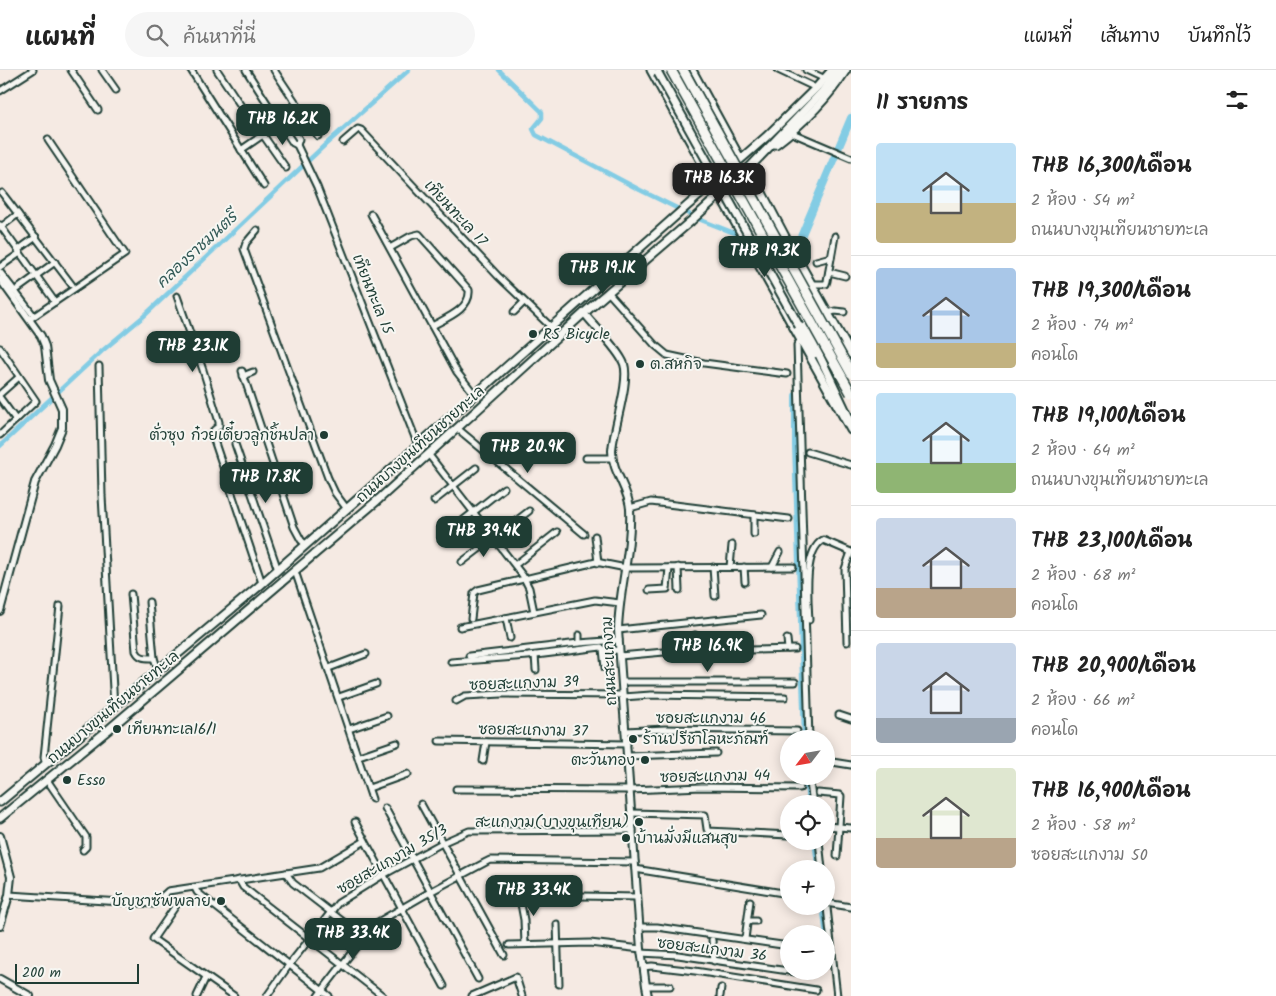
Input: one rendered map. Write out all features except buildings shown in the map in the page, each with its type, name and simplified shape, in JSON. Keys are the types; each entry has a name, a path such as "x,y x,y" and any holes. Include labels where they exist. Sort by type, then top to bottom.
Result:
{"highway":[{"path":"671,70 851,394"},
{"path":"683,70 851,372"}],"main road":[{"path":"651,70 713,183"},
{"path":"817,88 820,77 826,70"},
{"name":"ถนนบางขุนเทียนชายทะเล","path":"0,818 48,780 306,562 429,455 584,313 720,195 749,168 832,70"},
{"name":"ถนนบางขุนเทียนชายทะเล","path":"0,802 278,570 839,70"},
{"path":"768,146 774,145 790,132 836,86 846,70"},
{"path":"659,71 721,176"},
{"path":"659,71 851,426"},
{"path":"749,168 790,246 851,354"},
{"path":"727,187 826,368 851,426"},
{"path":"720,195 798,337 851,426"},
{"path":"576,304 584,313"},
{"path":"308,543 319,550"},
{"path":"298,552 303,555 306,562"}],"street":[{"path":"0,91 33,70"},
{"path":"71,70 98,110"},
{"path":"102,70 116,90"},
{"path":"191,70 264,186"},
{"path":"217,70 286,168"},
{"path":"253,70 247,72 293,143 298,145"},
{"path":"274,70 318,136"},
{"path":"693,70 741,158"},
{"path":"778,70 817,88"},
{"path":"806,70 820,77"},
{"path":"282,126 288,129 289,124 303,113"},
{"name":"เทียนทะเล 15","path":"289,124 299,139 298,145 418,445"},
{"path":"241,150 262,135 282,126"},
{"name":"เทียนทะเล 17","path":"343,142 358,129 361,130 524,302 551,327"},
{"path":"790,132 851,158"},
{"path":"32,318 125,254 48,140"},
{"path":"2,192 72,285"},
{"path":"18,214 0,226 55,302"},
{"path":"371,214 461,378 475,395"},
{"path":"257,230 244,248 328,478 335,493 347,509"},
{"path":"390,248 411,236 419,234 469,290 469,296 461,309 432,326"},
{"path":"811,284 826,284 836,236"},
{"path":"0,267 36,237"},
{"path":"816,261 831,257"},
{"path":"15,291 55,262"},
{"path":"0,272 32,318 43,342 50,386 62,409 59,436 35,482 0,611"},
{"path":"829,272 845,276"},
{"path":"0,280 32,318"},
{"path":"608,292 655,345 667,355 704,363 787,374"},
{"path":"177,296 219,422 219,426 214,430 214,440 262,583"},
{"path":"514,312 524,302"},
{"path":"828,313 835,311 844,312"},
{"name":"ถนนสะแกงาม","path":"584,313 617,353 624,366 625,374 612,446 612,458 630,508 630,542 620,603 618,630 639,927 648,996"},
{"path":"798,337 809,730"},
{"path":"0,348 36,401 0,435"},
{"path":"99,366 102,496 114,707"},
{"path":"253,372 242,374 294,527 301,540 308,543"},
{"path":"0,394 19,377"},
{"path":"0,398 16,420"},
{"path":"458,428 584,534"},
{"path":"235,444 278,570"},
{"path":"808,452 851,465"},
{"path":"429,455 515,565 529,588 534,612"},
{"path":"586,458 612,458"},
{"path":"434,501 476,468"},
{"path":"447,533 504,488"},
{"path":"630,508 651,502 789,519"},
{"path":"462,562 529,511"},
{"path":"754,515 754,534"},
{"path":"515,565 557,532"},
{"path":"595,536 598,563"},
{"path":"809,620 808,570 817,545 823,540 851,552 845,569 847,642"},
{"path":"730,567 732,545"},
{"path":"772,567 780,552"},
{"path":"471,619 476,591 598,563 626,568 793,567"},
{"path":"678,567 679,590"},
{"path":"714,567 715,596"},
{"path":"744,567 745,582"},
{"path":"649,590 667,589 668,568"},
{"path":"295,571 339,697 372,800"},
{"path":"131,594 136,651 143,658 154,658"},
{"path":"460,627 595,600 620,603"},
{"path":"148,602 154,658 158,670"},
{"path":"46,764 44,757 60,606"},
{"path":"618,630 761,615"},
{"path":"506,618 510,638"},
{"path":"695,634 696,652"},
{"path":"578,635 579,643"},
{"path":"787,639 788,649"},
{"path":"469,656 619,640"},
{"path":"744,642 746,650"},
{"path":"451,662 601,648 620,653 795,649"},
{"path":"604,649 605,668"},
{"path":"329,668 366,654"},
{"path":"535,655 536,670"},
{"path":"622,682 795,682"},
{"path":"339,697 376,684"},
{"name":"ซอยสะแกงาม 39","path":"456,701 465,696 502,694 596,693 623,696 785,697"},
{"path":"349,729 387,716"},
{"path":"839,716 851,719"},
{"name":"ซอยสะแกงาม 46","path":"626,732 665,729 780,731"},
{"name":"ซอยสะแกงาม 37","path":"438,741 627,744"},
{"path":"483,761 486,742"},
{"path":"358,756 397,743"},
{"path":"628,756 687,755 693,752 716,753"},
{"path":"835,762 851,765"},
{"path":"369,788 408,774"},
{"path":"48,780 86,837 86,847 83,850"},
{"name":"ซอยสะแกงาม 44","path":"456,789 630,790 702,786 800,788"},
{"path":"818,793 841,796 837,856"},
{"path":"421,804 504,955"},
{"path":"385,808 478,979"},
{"path":"632,813 705,815 708,831 780,835"},
{"path":"355,822 444,986"},
{"path":"835,826 851,828"},
{"name":"ซอยสะแกงาม 35/3","path":"267,996 330,912 344,899 442,843 467,832 633,830"},
{"path":"0,836 10,874 8,895 1,916 0,926"},
{"path":"8,895 154,904 168,891 319,868 365,841"},
{"path":"318,996 373,925 490,860 635,866 780,892"},
{"path":"286,872 294,883 363,937"},
{"path":"238,880 243,886 384,996"},
{"path":"195,888 197,892 329,996"},
{"path":"519,893 525,944"},
{"path":"526,895 637,896"},
{"path":"745,939 750,901"},
{"path":"177,904 153,939 233,996"},
{"path":"835,904 851,907"},
{"path":"828,915 838,996"},
{"path":"747,921 756,921"},
{"path":"556,924 559,984"},
{"path":"639,927 657,927 780,945"},
{"path":"712,940 714,961"},
{"name":"ซอยสะแกงาม 36","path":"509,945 590,943 780,970"},
{"path":"643,967 652,966 695,971 816,990"},
{"path":"197,996 206,977"},
{"path":"472,996 514,977 518,979 522,996"},
{"path":"0,979 30,996"},
{"path":"646,986 670,986"},
{"path":"720,996 721,988"}],"waterway":[{"name":"คลองราชมนตรี","path":"0,446 102,351 144,316 326,144 409,70"},
{"path":"499,70 542,112 542,118 533,129 536,135 701,220 742,236"},
{"path":"796,312 796,304 777,270 800,239 851,118"},
{"path":"796,396 806,730"},
{"path":"808,785 809,795"},
{"path":"817,850 818,857"},
{"path":"825,915 826,925"}],"place":[{"name":"RS Bicycle","path":"533,334"},
{"name":"ต.สหกิจ","path":"640,364"},
{"name":"ตั่วซุง ก๋วยเตี๋ยวลูกชิ้นปลา","path":"324,435"},
{"name":"เทียนทะเล16/1","path":"117,729"},
{"name":"ร้านปรีชาโลหะภัณฑ์","path":"633,739"},
{"name":"ตะวันทอง","path":"645,760"},
{"name":"Esso","path":"67,780"},
{"name":"สะแกงาม(บางขุนเทียน)","path":"639,822"},
{"name":"บ้านมั่งมีแสนสุข","path":"626,838"},
{"name":"บัญชาซัพพลาย","path":"221,901"}]}
